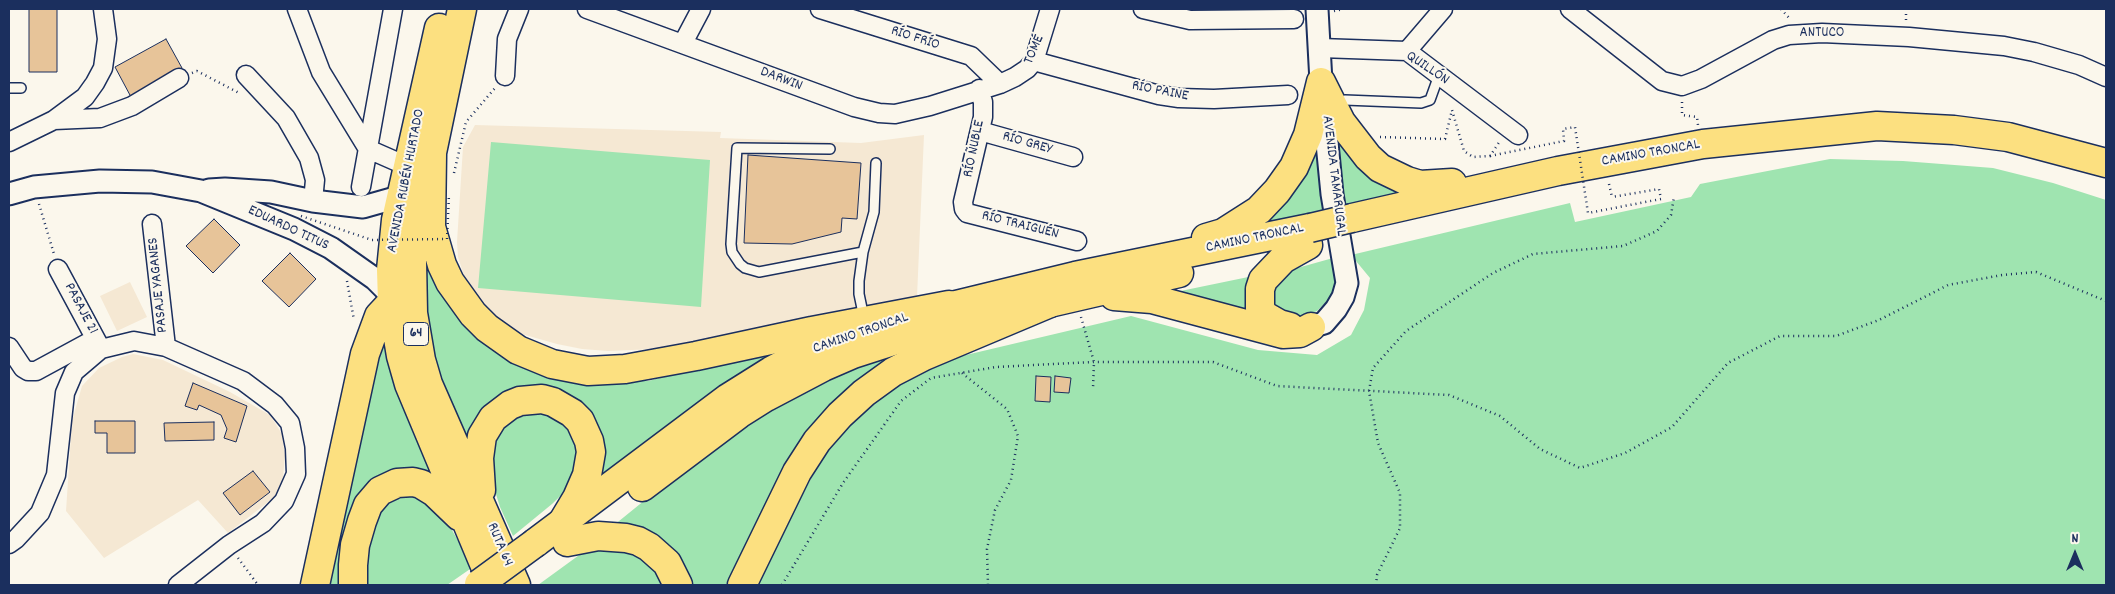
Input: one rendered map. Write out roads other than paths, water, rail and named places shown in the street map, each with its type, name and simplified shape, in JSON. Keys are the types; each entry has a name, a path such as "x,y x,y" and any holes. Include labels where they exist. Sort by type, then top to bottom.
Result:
{"main road":[{"name":"AVENIDA RUBÉN HURTADO","path":"443,9 393,244 392,299 401,356 409,384 474,513"},
{"name":"AVENIDA RUBÉN HURTADO","path":"462,9 416,226 411,288 414,321 421,360 474,513"},
{"path":"1321,82 1341,122 1368,157 1380,168 1406,181 1420,185 1437,185 1558,171"},
{"path":"742,585 797,472 817,441 840,415 864,393 901,368 924,356 1077,291 1222,234 1259,210 1277,191 1294,167 1308,135 1321,82"},
{"name":"CAMINO TRONCAL","path":"483,585 552,541 739,414 766,397 823,367 876,346 915,334 1077,291 1311,238 1558,171 1703,144 1877,126 1954,130 2008,137 2106,163"},
{"name":"CAMINO TRONCAL","path":"1355,226 1610,188 1707,162 1788,151 1873,144 1945,146 1996,154 2064,168 2106,182"},
{"path":"432,154 431,228 450,282 461,299 487,328 502,340 534,358 552,364 588,371 625,370 865,321 949,306"},
{"path":"1311,238 1283,259 1267,276 1260,289 1259,299 1260,309 1272,321 1292,328 1312,327"},
{"path":"1077,291 1152,300 1283,334 1300,333 1312,327"},
{"name":"CAMINO TRONCAL","path":"510,585 552,541 728,398 771,371 809,351 855,333 949,306 1077,291"},
{"path":"315,585 365,354 379,316 392,299"},
{"path":"354,585 356,545 362,521 374,498 388,486 405,482 421,484 474,513 482,436 493,418 510,404 531,399 553,402 572,413 580,421 589,441 591,452 587,474 577,498 552,541"},
{"name":"RUTA 64","path":"474,513 483,585"},
{"name":"RUTA 64","path":"474,513 516,585"},
{"path":"552,541 598,536 638,541 649,547 667,563 678,585"}],"street":[{"path":"9,142 54,120 85,97 103,68 107,39 103,9"},
{"path":"297,9 321,72 368,150 409,167"},
{"path":"361,187 392,9"},
{"path":"506,76 507,39 519,9"},
{"name":"DARWIN","path":"587,9 683,43 808,91 854,107 879,113 895,114 930,106 979,89"},
{"path":"683,43 701,9"},
{"name":"RÍO FRÍO","path":"820,9 971,56 1000,84"},
{"name":"TOMÉ","path":"979,89 1015,78 1027,69 1034,61 1050,9"},
{"path":"1143,9 1190,20 1294,19"},
{"name":"AVENIDA TAMARUGAL","path":"1312,327 1324,322 1336,309 1343,298 1346,283 1343,252 1332,194 1321,82 1317,9"},
{"path":"1407,51 1443,9"},
{"name":"ANTUCO","path":"1570,9 1662,81 1682,86 1701,79 1773,40 1789,35 1809,33 1908,37 2004,46 2061,60 2106,77"},
{"name":"QUILLÓN","path":"1320,48 1407,51 1514,132"},
{"name":"RÍO PAINE","path":"1034,61 1159,95 1179,98 1214,99 1288,95"},
{"path":"246,75 286,118 309,158 315,180 307,208"},
{"path":"54,120 100,118 132,106 179,78"},
{"name":"RÍO ÑUBLE","path":"964,209 963,202 980,131 982,102 979,89"},
{"name":"RÍO GREY","path":"980,131 1073,158"},
{"name":"EDUARDO TITUS","path":"9,194 34,187 100,181 152,182 201,191 294,229 336,252 375,279 392,299"},
{"name":"EDUARDO TITUS","path":"201,191 225,189 271,192 307,208 363,207 402,196"},
{"path":"262,217 271,192"},
{"name":"RÍO TRAIGUÉN","path":"964,209 967,213 1077,240"},
{"name":"PASAJE YAGANES","path":"152,224 166,347"},
{"name":"PASAJE 21","path":"58,269 98,344"},
{"path":"9,347 22,368 28,371 36,371 98,344 134,341 166,347 243,382 275,404 290,423 296,448 296,474 284,501 263,523 229,544 178,585"},
{"path":"9,544 40,513 56,475 65,393 74,372 98,344"}],"lane":[{"path":"1345,100 1421,103 1430,100 1439,75"},
{"path":"9,88 22,88"},
{"path":"830,149 737,148 732,252 740,264 759,272 863,252"},
{"path":"865,321 859,288 863,252 874,212 876,163"}]}
